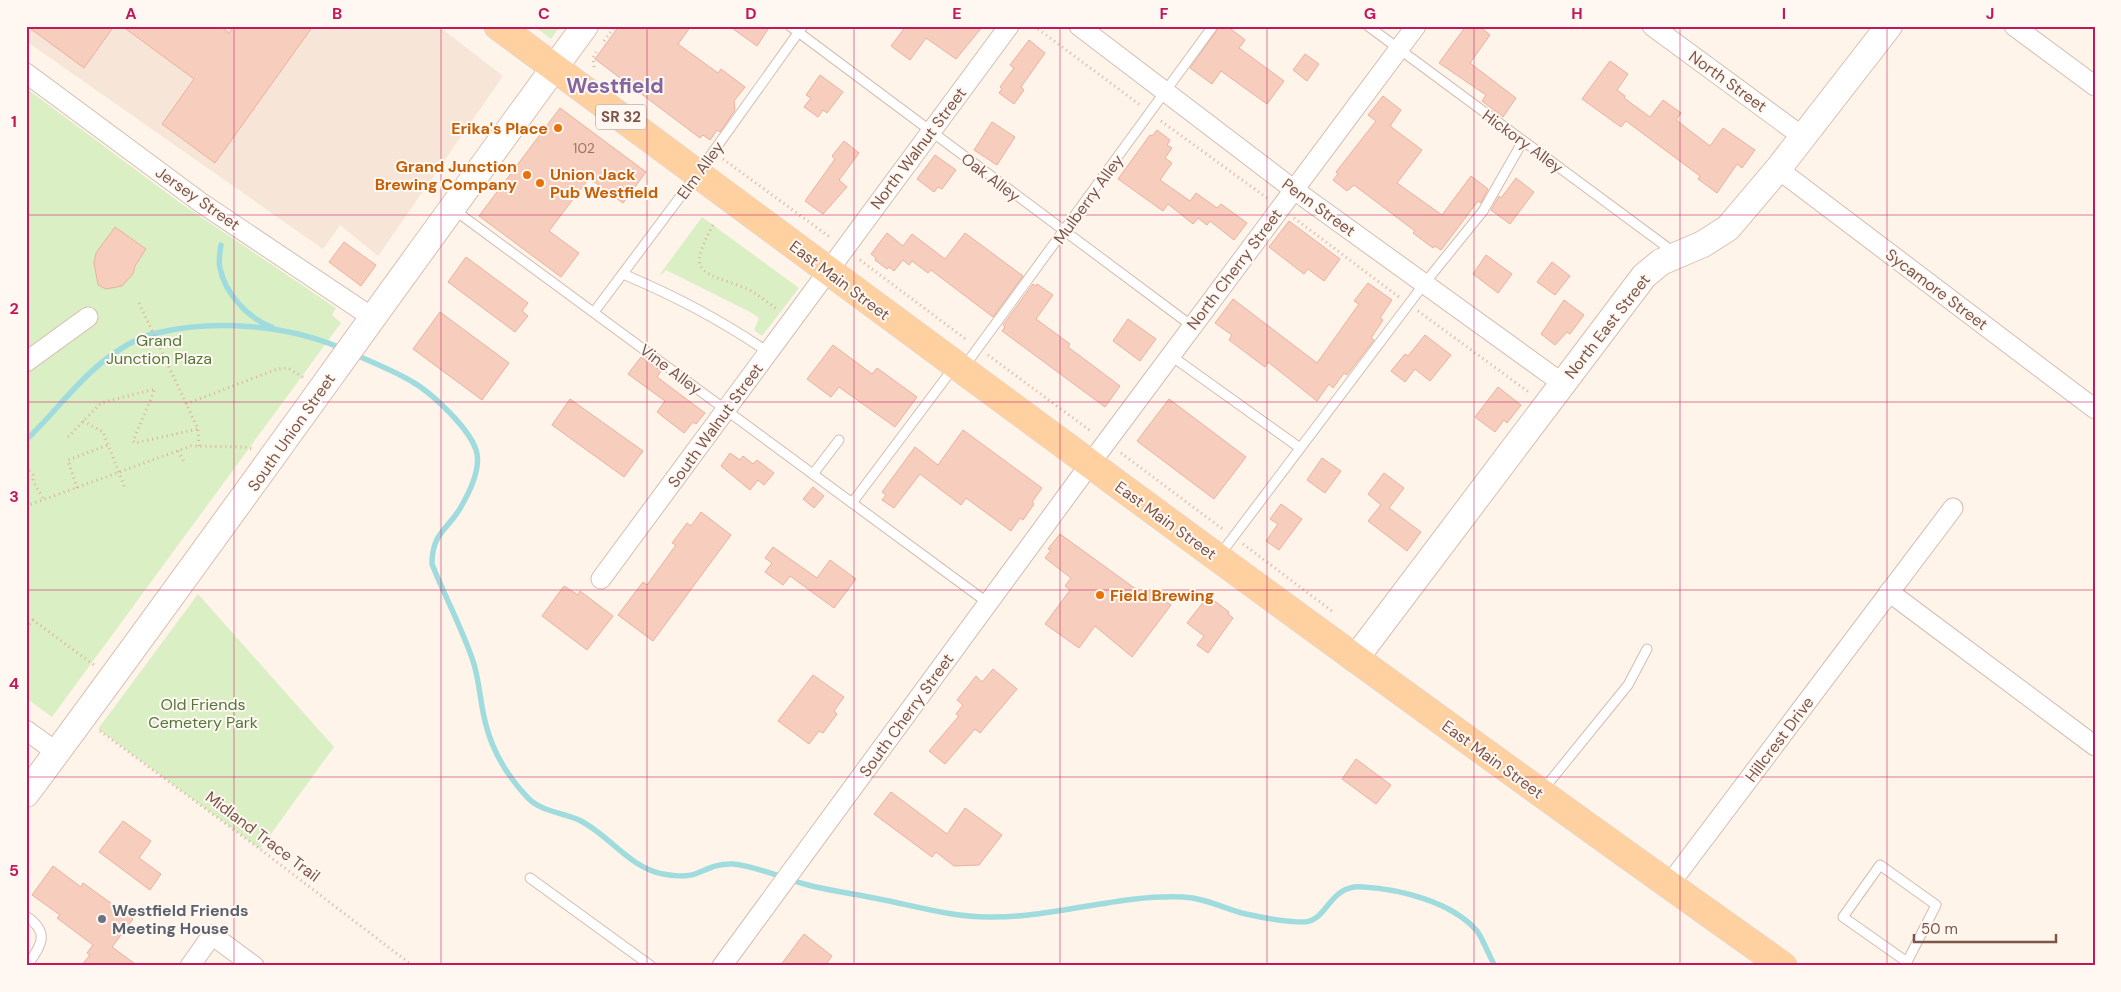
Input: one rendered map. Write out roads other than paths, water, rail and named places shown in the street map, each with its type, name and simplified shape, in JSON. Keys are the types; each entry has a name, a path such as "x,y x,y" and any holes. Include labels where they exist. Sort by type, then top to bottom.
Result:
{"main road":[{"name":"SR 32","path":"498,26 554,68"},
{"name":"East Main Street","path":"554,68 1090,464 1225,547 1355,660 1783,966"}],"street":[{"name":"South Union Street","path":"26,794 271,462 450,208 585,26"},
{"name":"North Walnut Street","path":"828,270 1008,26"},
{"name":"Penn Street","path":"1079,26 1293,189 1562,383"},
{"name":"North Cherry Street","path":"1090,464 1416,26"},
{"name":"North Street","path":"1652,26 1804,137"},
{"name":"North East Street","path":"1355,660 1644,276 1653,267 1703,244 1728,228 1778,170 1889,26"},
{"path":"2014,26 2095,86"},
{"name":"Jersey Street","path":"26,73 366,327"},
{"name":"Sycamore Street","path":"1778,170 2095,409"},
{"name":"South Walnut Street","path":"601,579 828,270"},
{"path":"26,362 88,317"},
{"name":"South Cherry Street","path":"722,966 1090,464"},
{"name":"Hillcrest Drive","path":"1669,885 1953,508"},
{"path":"1889,592 2095,746"},
{"path":"26,730 56,752"},
{"path":"190,966 212,935 254,966"}],"lane":[{"name":"Oak Alley","path":"790,26 801,29 930,132 1192,326"},
{"name":"Mulberry Alley","path":"852,503 958,368 978,348 1213,26"},
{"name":"Hickory Alley","path":"1368,26 1678,255"},
{"name":"Elm Alley","path":"594,312 698,173 801,29"},
{"path":"1225,547 1424,284 1482,211 1523,141"},
{"name":"Vine Alley","path":"450,208 988,603"},
{"path":"623,274 672,295 722,321 768,352"},
{"path":"1170,355 1300,448"},
{"path":"813,474 839,440"},
{"path":"1540,793 1628,685 1647,649"},
{"path":"1880,866 1936,905 1906,964 1843,917 1880,866"},
{"path":"530,878 650,966"},
{"path":"26,916 40,928 42,938 27,966"}],"waterway":[{"path":"221,245 219,265 227,287 247,312 272,327"},
{"path":"26,440 100,364 127,345 149,335 203,326 251,327 299,334 343,349"},
{"path":"356,355 419,386 450,413 468,434 474,445 478,460 474,481 457,513 438,537 432,564 473,661 486,725 502,764 521,790 534,803 540,807 581,821 630,859 651,871 679,876 692,875 723,864 742,865 825,889 975,917 1038,914 1135,899 1183,897 1200,899 1238,912 1283,921 1305,922 1313,920 1343,891 1363,887 1377,888 1409,894 1454,912 1477,931 1495,966"}],"place":[{"name":"Erika's Place","path":"558,128"},
{"name":"Grand Junction Brewing Company","path":"527,175"},
{"name":"Union Jack Pub Westfield","path":"540,183"},
{"name":"Field Brewing","path":"1100,595"},
{"name":"Westfield Friends Meeting House","path":"102,919"}],"district":[{"name":"Westfield","path":"615,86"}],"park label":[{"name":"Grand Junction Plaza","path":"159,349"},
{"name":"Old Friends Cemetery Park","path":"203,713"}]}
